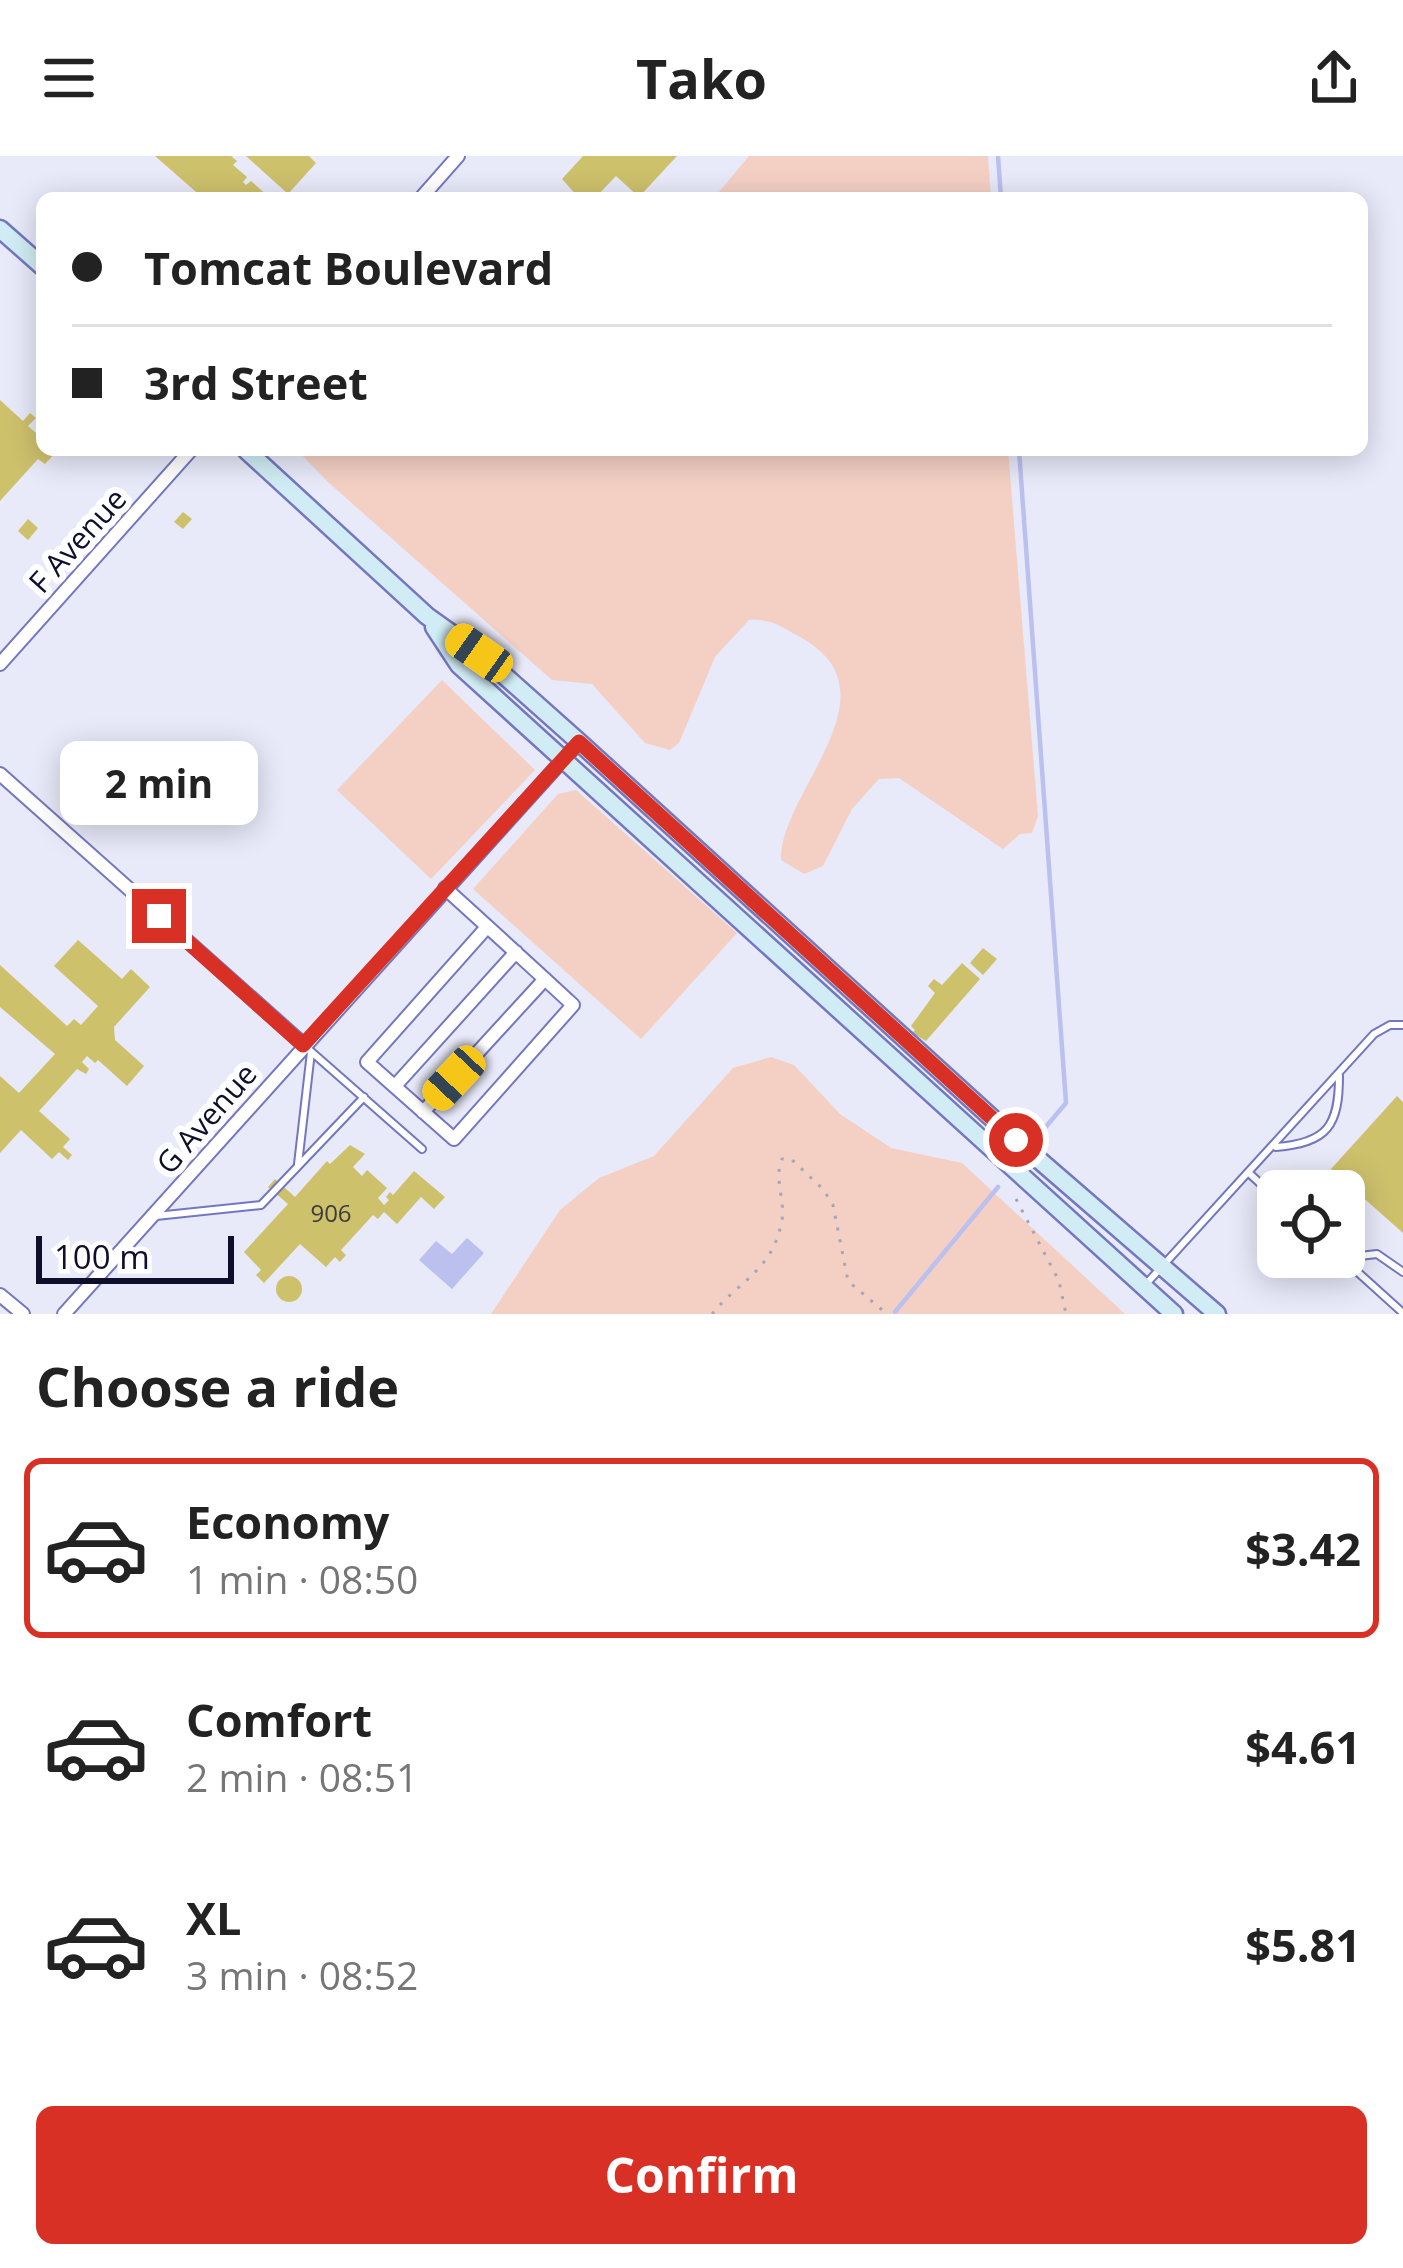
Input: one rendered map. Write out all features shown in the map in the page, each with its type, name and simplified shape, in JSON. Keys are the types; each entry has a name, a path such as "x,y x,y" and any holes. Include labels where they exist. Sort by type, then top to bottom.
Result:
{"main road":[{"path":"0,229 36,261"},
{"path":"253,456 428,616 479,653 579,742 1016,1140 1217,1314"},
{"path":"428,616 459,665 1174,1314"}],"street":[{"path":"426,192 458,156"},
{"name":"F Avenue","path":"0,664 186,456"},
{"name":"G Avenue","path":"64,1314 579,742"},
{"path":"0,774 307,1047"},
{"path":"445,888 488,927 515,952 545,979 573,1005 454,1139 367,1062 488,927"},
{"path":"395,1087 515,952"},
{"path":"423,1112 545,979"},
{"path":"0,1295 22,1314"}],"lane":[{"path":"1144,1286 1374,1034 1390,1025 1403,1025"},
{"path":"307,1047 422,1149"},
{"path":"297,1168 307,1047"},
{"path":"1272,1147 1299,1145 1324,1132 1339,1108 1339,1073"},
{"path":"153,1217 261,1205 364,1097"},
{"path":"1249,1173 1257,1180"},
{"path":"1365,1255 1377,1254 1403,1272"},
{"path":"1364,1278 1403,1313"}],"path":[{"path":"712,1314 754,1277 772,1247 782,1224 777,1170 782,1159 790,1159 823,1189 832,1204 848,1281 887,1314"},
{"path":"1016,1199 1059,1281 1066,1314"}],"shaded area":[{"path":"749,156 988,156 991,192 719,192"},
{"path":"303,456 1008,456 1038,816 1032,833 1020,834 1003,849 899,778 879,779 852,809 823,866 804,874 781,860 785,833 838,714 840,686 828,660 781,627 749,620 715,657 679,743 670,750 645,743 592,684 552,680"},
{"path":"442,680 535,770 431,879 337,790"},
{"path":"576,790 737,933 641,1039 473,889 558,794"},
{"path":"771,1057 794,1065 840,1114 891,1148 962,1163 1125,1314 491,1314 560,1210 599,1178 654,1156 733,1068"}],"water":[{"path":"467,1238 484,1253 452,1289 419,1260 436,1241 452,1254"}],"building":[{"path":"155,156 231,156 237,161 233,165 247,177 243,182 251,181 263,192 196,192"},
{"path":"246,156 309,156 316,163 286,192"},
{"path":"583,156 677,156 644,192 634,192 616,176 601,192 573,192 562,179"},
{"path":"0,400 23,421 30,413 36,418 28,426 36,433 36,456 52,456 45,464 38,459 0,501"},
{"path":"183,512 192,519 183,529 174,522"},
{"path":"28,519 38,528 28,540 18,531"},
{"path":"78,940 122,979 131,969 150,987 114,1027 115,1040 144,1066 127,1086 87,1056 82,1062 89,1069 86,1074 77,1069 39,1111 70,1139 63,1147 72,1155 68,1160 59,1152 52,1159 21,1130 0,1153 0,1076 19,1093 55,1054 0,1007 0,965 67,1026 74,1019 81,1025 98,1006 54,966"},
{"path":"983,948 997,959 983,975 970,963"},
{"path":"962,963 980,979 926,1041 912,1033 911,1026 935,993 928,986 934,979 942,985"},
{"path":"1397,1096 1403,1102 1403,1233 1365,1199 1365,1170 1331,1169"},
{"path":"350,1145 365,1154 353,1167 362,1176 367,1170 387,1188 378,1198 384,1205 390,1192 393,1195 414,1171 445,1197 434,1209 421,1197 397,1224 384,1212 378,1219 373,1215 341,1250 346,1255 340,1262 335,1257 326,1267 300,1244 264,1283 256,1275 261,1270 244,1252 288,1204 268,1187 275,1179 295,1197 327,1161 330,1164"},
{"path":"289,1276 302,1289 289,1302 276,1289"}],"waterway":[{"path":"998,156 1001,192"},
{"path":"1019,456 1066,1103 1044,1129"},
{"path":"895,1312 998,1187"}],"route":[{"path":"159,916 303,1045 579,742 1016,1140"}]}
